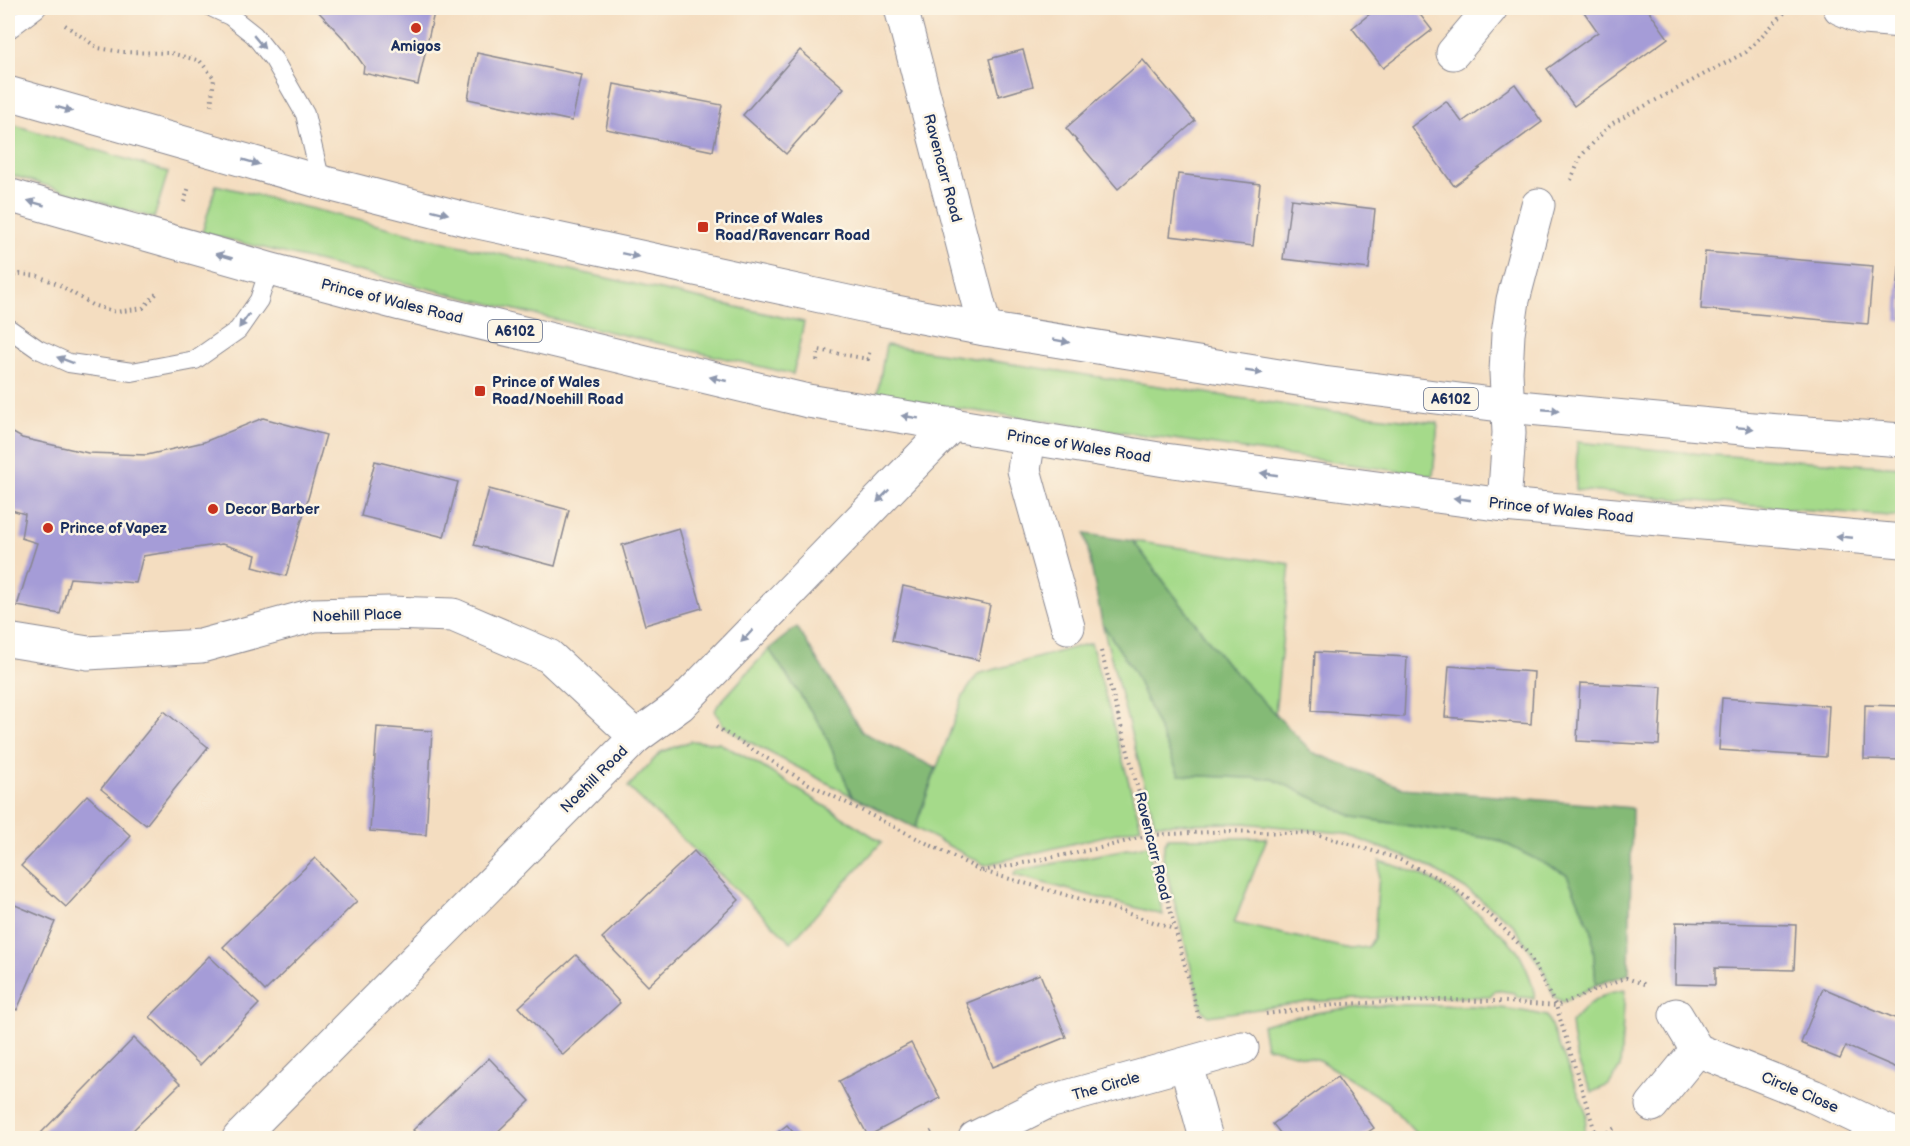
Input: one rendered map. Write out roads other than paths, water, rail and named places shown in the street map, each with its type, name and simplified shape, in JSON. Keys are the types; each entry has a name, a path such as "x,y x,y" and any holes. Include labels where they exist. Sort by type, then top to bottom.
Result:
{"main road":[{"name":"Ravencarr Road","path":"901,8 985,329"},
{"path":"1453,53 1491,8"},
{"path":"1840,8 1863,18 1902,21"},
{"name":"A6102","path":"8,93 321,182 469,220 880,309 985,329 1323,383 1508,406 1753,429 1902,440"},
{"name":"Prince of Wales Road","path":"8,195 401,304 808,401 1165,460 1504,505 1902,541"},
{"path":"1504,505 1509,434 1506,372 1508,334 1513,300 1538,205"},
{"name":"Noehill Road","path":"239,1138 636,737 680,705 952,424"},
{"path":"1029,438 1024,470 1068,627"},
{"name":"Noehill Place","path":"8,640 87,653 201,646 314,615 388,613 453,615 549,656 636,737"},
{"path":"1652,1105 1696,1050 1676,1015"},
{"name":"The Circle","path":"975,1138 1045,1103 1242,1048"},
{"name":"Circle Close","path":"1696,1050 1813,1096 1901,1138"},
{"path":"1197,1062 1206,1138"}],"lane":[{"path":"8,30 37,8"},
{"path":"213,8 230,16 254,35 274,60 305,114 321,182"},
{"path":"8,328 38,349 69,363 132,372 195,360 238,330 259,300 269,269"}],"place":[{"name":"Amigos","path":"416,28"},
{"name":"Prince of Wales Road/Ravencarr Road","path":"703,227"},
{"name":"Prince of Wales Road/Noehill Road","path":"480,391"},
{"name":"Decor Barber","path":"213,509"},
{"name":"Prince of Vapez","path":"48,528"}]}
